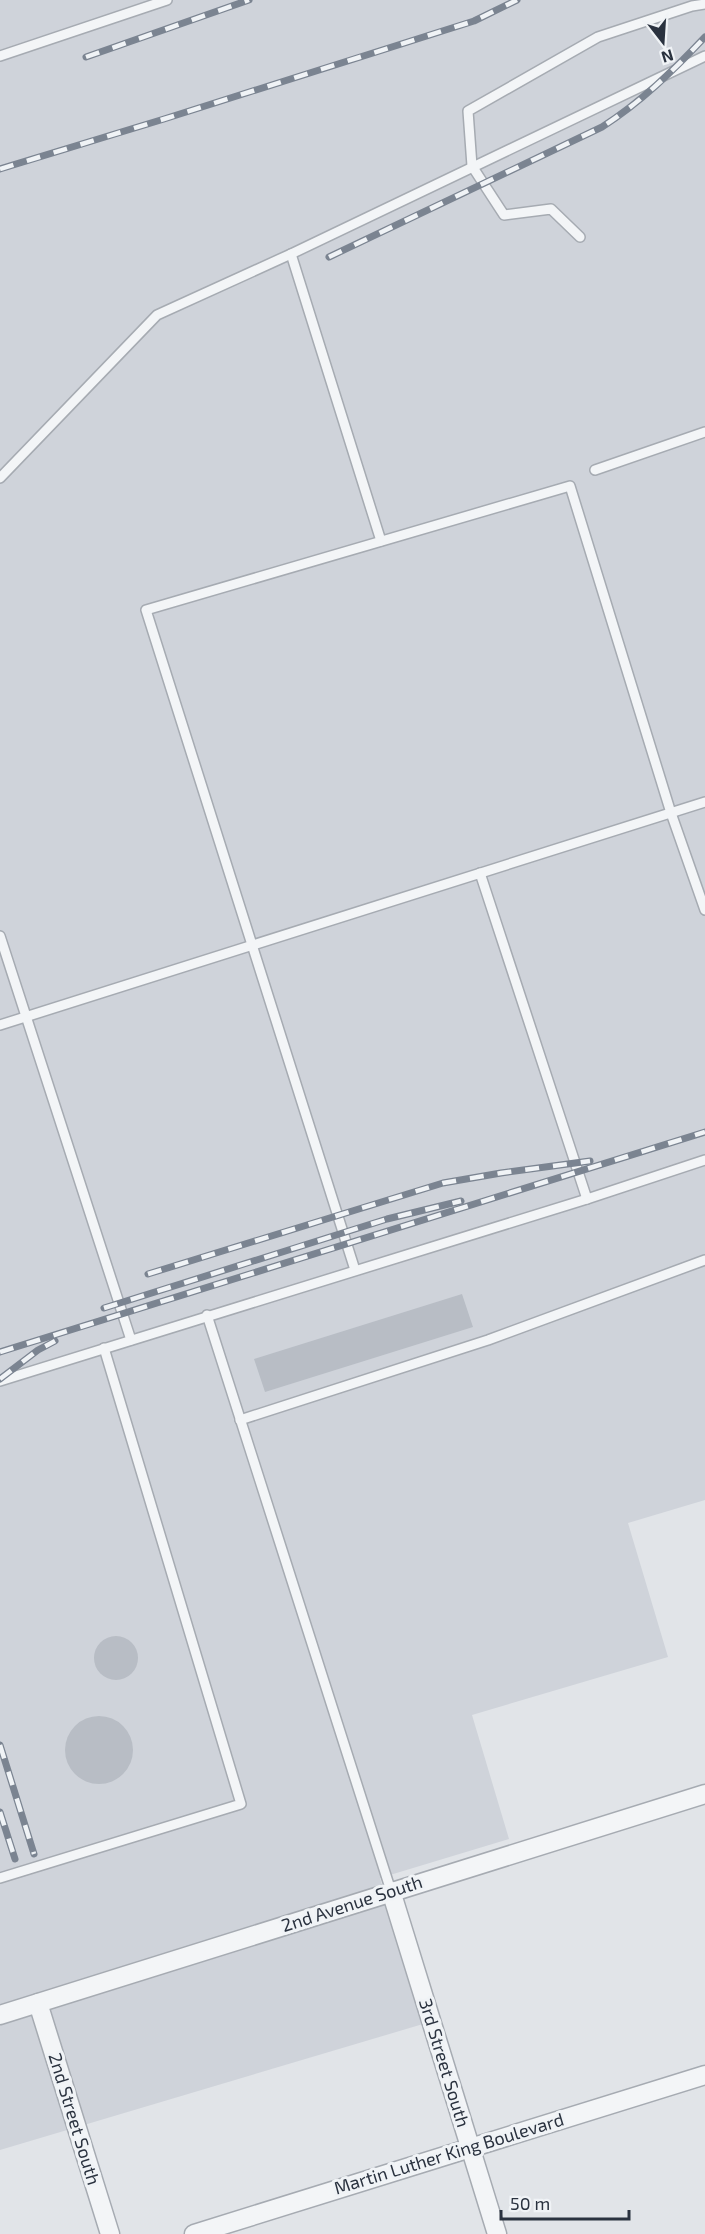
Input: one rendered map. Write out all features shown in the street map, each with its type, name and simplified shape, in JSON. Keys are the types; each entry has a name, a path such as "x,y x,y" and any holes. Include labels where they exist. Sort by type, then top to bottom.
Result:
{"street":[{"name":"2nd Avenue South","path":"0,2015 705,1794"},
{"name":"3rd Street South","path":"391,1891 497,2234"},
{"name":"2nd Street South","path":"38,2003 110,2234"},
{"name":"Martin Luther King Boulevard","path":"194,2234 705,2075"}],"lane":[{"path":"0,56 167,0"},
{"path":"580,237 551,209 504,216 472,166 468,111 598,38 705,3"},
{"path":"0,478 157,315 291,254 705,56"},
{"path":"291,254 381,542"},
{"path":"595,470 705,432"},
{"path":"355,1270 146,610 570,486 671,813 705,910"},
{"path":"0,1025 705,802"},
{"path":"480,873 587,1199"},
{"path":"0,936 131,1340"},
{"path":"0,1381 587,1199 705,1160"},
{"path":"240,1420 488,1340 705,1260"},
{"path":"207,1315 391,1891"},
{"path":"0,1878 241,1804 104,1348"}],"shaded area":[{"path":"0,0 705,0 705,1500 628,1523 668,1657 472,1715 509,1839 380,1878 423,2024 0,2150"}],"building":[{"path":"462,1294 473,1327 265,1392 254,1359"},
{"path":"116,1636 125,1637 132,1642 137,1649 137,1667 132,1674 125,1679 116,1680 107,1679 100,1674 95,1667 94,1658 95,1649 100,1642 107,1637"},
{"path":"92,1716 106,1716 118,1721 128,1731 133,1750 128,1769 118,1779 106,1784 92,1784 80,1779 70,1769 65,1757 65,1743 70,1731 80,1721"}],"railway":[{"path":"86,57 249,0"},
{"path":"0,169 474,21 517,0"},
{"path":"329,257 602,127 656,85 705,37"},
{"path":"0,1352 705,1132"},
{"path":"148,1274 443,1183 590,1161"},
{"path":"104,1308 387,1219 461,1201"},
{"path":"0,1379 38,1350 55,1341"},
{"path":"0,1745 34,1854"},
{"path":"0,1812 15,1859"}]}
